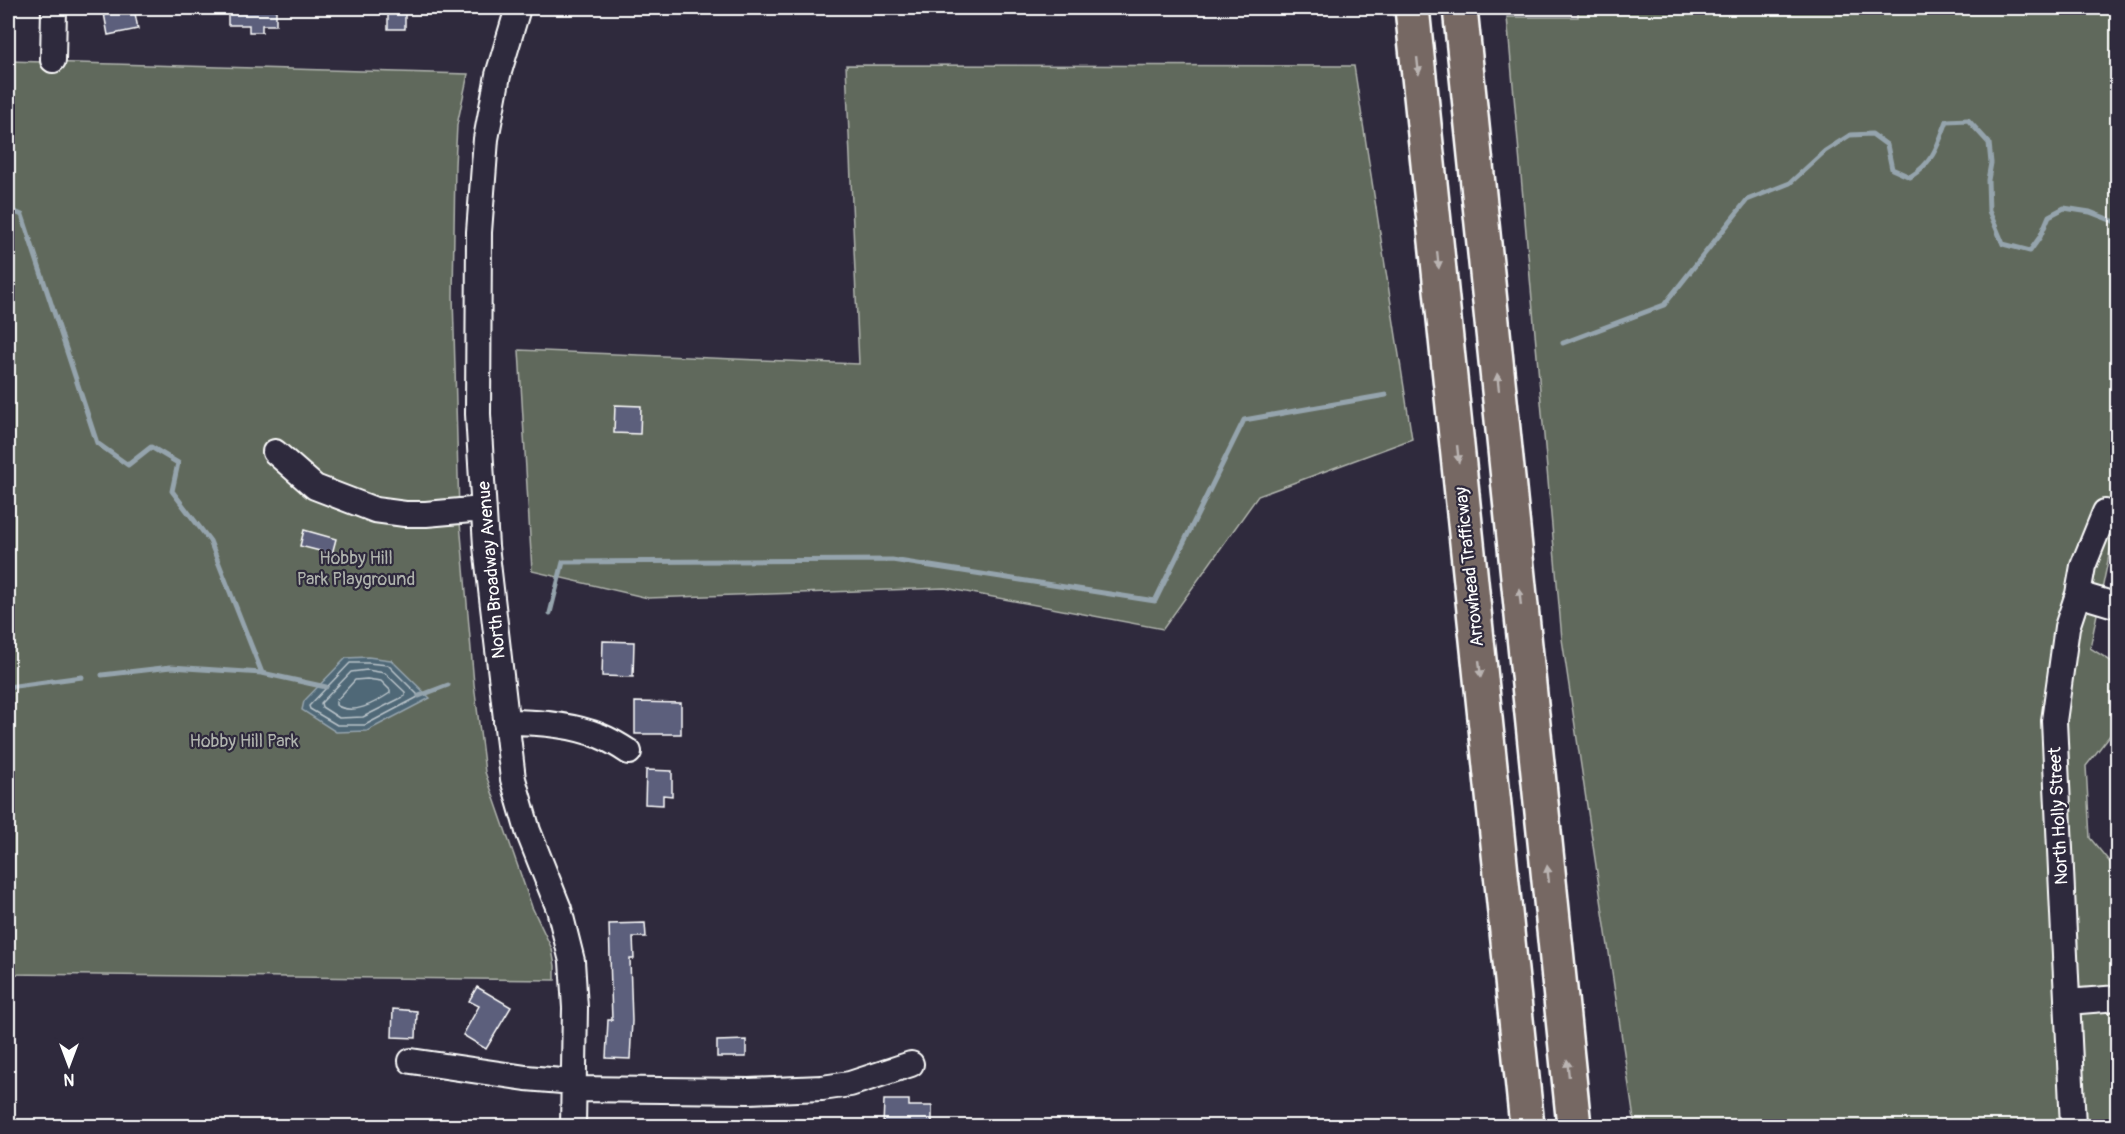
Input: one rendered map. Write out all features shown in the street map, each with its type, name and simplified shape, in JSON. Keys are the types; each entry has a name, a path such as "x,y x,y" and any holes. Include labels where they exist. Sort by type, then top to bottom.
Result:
{"highway":[{"name":"Arrowhead Trafficway","path":"1412,8 1527,1126"},
{"path":"1460,8 1574,1126"}],"street":[{"path":"53,60 54,8"},
{"name":"North Broadway Avenue","path":"518,8 498,75 486,139 479,232 478,414 483,509 513,779 528,831 559,909 572,961 575,1008 573,1126"},
{"path":"275,452 315,487 375,510 426,514 483,509"},
{"name":"North Holly Street","path":"2073,1126 2054,721 2067,627 2084,567 2104,512"},
{"path":"2078,594 2118,606"},
{"path":"506,722 535,722 577,729 600,736 629,752"},
{"path":"2067,1002 2118,998"},
{"path":"411,1061 574,1085 749,1092 850,1084 911,1064"}],"green space":[{"path":"1578,8 2117,8 2118,512 2090,648 2117,665 2118,725 2086,766 2090,838 2117,871 2118,1091 2111,1126 1635,1126 1562,639 1507,17 1578,17"},
{"name":"Hobby Hill Park","path":"8,61 468,74 457,125 453,296 459,511 474,684 485,772 532,907 552,949 555,980 8,974"},
{"path":"846,65 1354,66 1412,439 1258,496 1163,629 945,588 648,598 532,571 519,350 859,364"}],"water":[{"path":"368,657 391,660 430,698 367,731 336,732 302,710 304,701 346,658"}],"building":[{"path":"103,8 134,8 138,29 108,35"},
{"path":"228,8 276,8 276,25 262,25 262,32 249,32 249,25 228,25"},
{"path":"388,9 405,9 405,29 388,29"},
{"path":"615,405 641,406 640,434 614,433"},
{"path":"304,530 336,539 332,554 300,546"},
{"path":"603,641 634,642 633,677 602,676"},
{"path":"635,702 681,703 681,734 635,734"},
{"path":"646,770 672,771 672,796 663,795 663,805 645,804"},
{"path":"645,923 646,937 633,937 634,959 630,959 632,1021 630,1059 606,1058 608,1020 612,1020 609,924"},
{"path":"477,987 511,1007 486,1049 463,1035 479,1006 469,1001"},
{"path":"393,1009 417,1011 416,1038 392,1037"},
{"path":"746,1040 746,1057 717,1057 717,1041"},
{"path":"884,1100 909,1100 909,1106 932,1106 932,1126 883,1126"}],"waterway":[{"path":"1563,343 1664,305 1747,200 1790,183 1825,151 1850,135 1872,134 1887,145 1892,169 1910,177 1918,172 1929,159 1947,121 1968,120 1989,143 1991,163 1988,180 1989,211 2003,244 2030,251 2040,237 2049,216 2064,208 2090,212 2118,223"},
{"path":"8,209 22,215 97,443 128,465 151,447 178,463 172,491 210,541 262,673 326,687"},
{"path":"550,613 563,562 892,560 1155,601 1244,420 1386,395"},
{"path":"102,675 171,667 262,673"},
{"path":"8,687 82,677"},
{"path":"419,696 448,685"}],"park label":[{"name":"Hobby Hill Park Playground","path":"356,568"}]}
